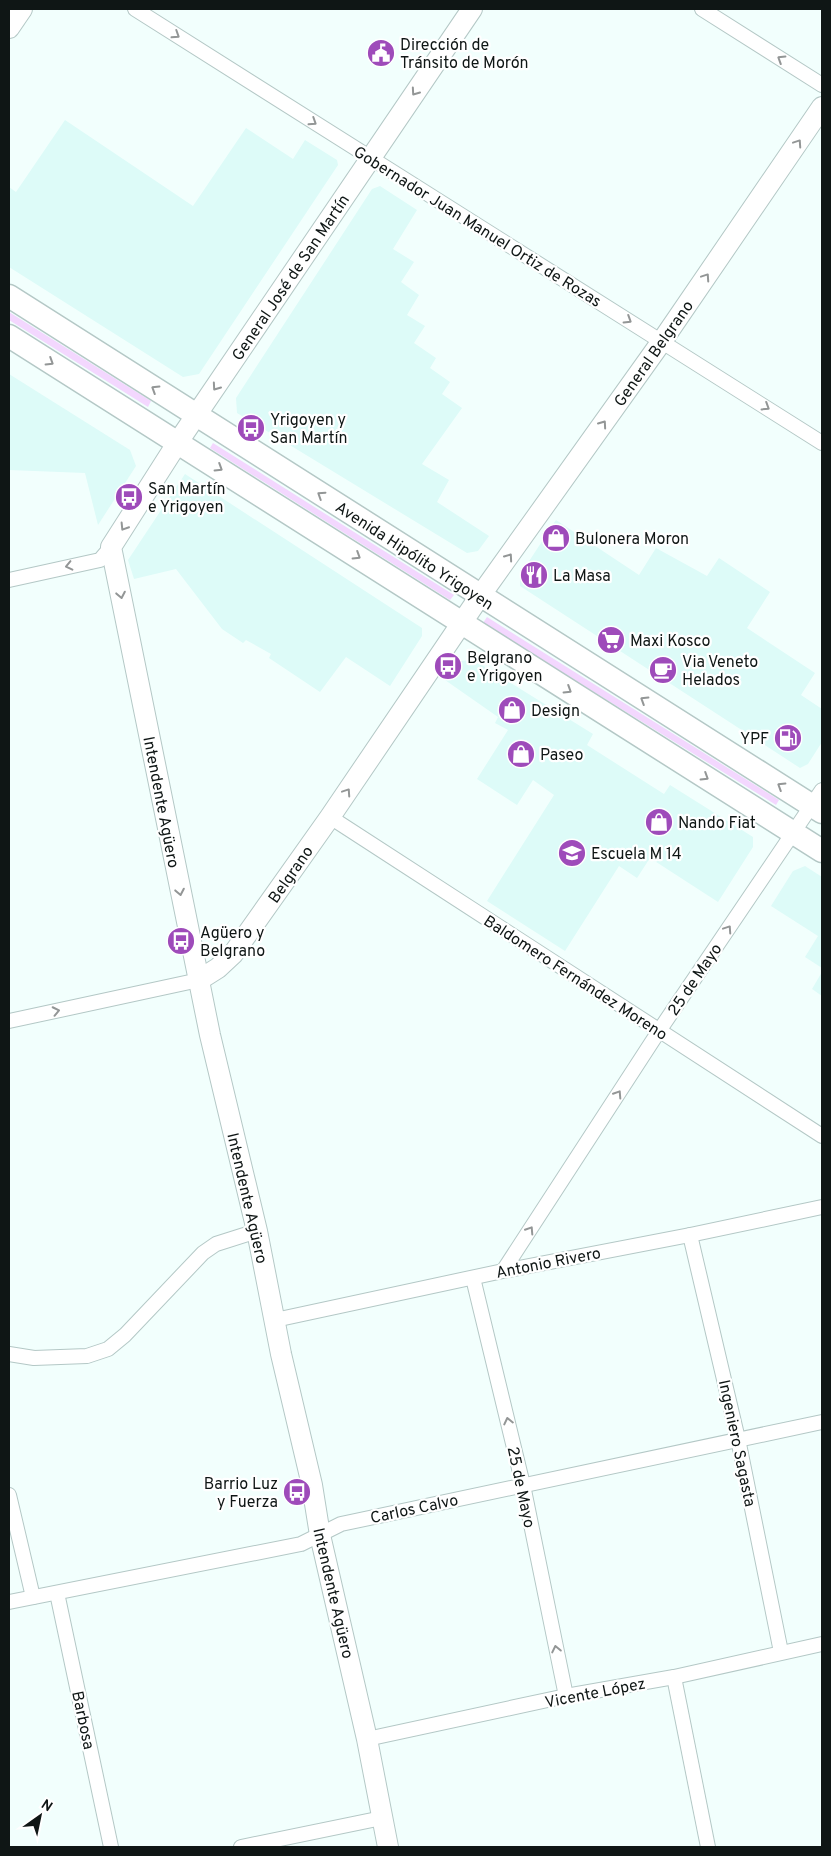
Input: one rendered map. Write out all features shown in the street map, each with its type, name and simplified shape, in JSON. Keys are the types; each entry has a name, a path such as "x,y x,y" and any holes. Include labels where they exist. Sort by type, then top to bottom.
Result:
{"main road":[{"name":"Avenida Hipólito Yrigoyen","path":"9,296 480,596 819,803"},
{"name":"Avenida Hipólito Yrigoyen","path":"9,336 822,851"}],"street":[{"path":"9,28 22,9"},
{"name":"Gobernador Juan Manuel Ortiz de Rozas","path":"135,9 822,443"},
{"name":"General José de San Martín","path":"111,547 178,442 472,9"},
{"path":"702,9 822,85"},
{"name":"General Belgrano","path":"480,596 662,341 822,107"},
{"path":"9,580 100,560 111,547"},
{"name":"Intendente Agüero","path":"111,547 198,980 257,1231 281,1354 312,1485 320,1535 368,1739 388,1847"},
{"name":"Belgrano","path":"9,1021 198,980 218,968 233,954 330,817 480,596"},
{"name":"25 de Mayo","path":"504,1271 659,1031 793,833 819,803"},
{"name":"Baldomero Fernández Moreno","path":"330,817 822,1136"},
{"name":"Antonio Rivero","path":"275,1320 822,1206"},
{"path":"9,1354 34,1358 88,1356 108,1349 125,1335 203,1253 216,1244 257,1231"},
{"name":"Ingeniero Sagasta","path":"690,1235 738,1439 781,1652"},
{"name":"25 de Mayo","path":"474,1278 523,1485 566,1696"},
{"name":"Carlos Calvo","path":"9,1602 301,1544 341,1524 822,1422"},
{"path":"9,1495 32,1597"},
{"name":"Barbosa","path":"57,1593 111,1847"},
{"name":"Vicente López","path":"368,1739 566,1696 674,1677 822,1644"},
{"path":"674,1677 708,1847"},
{"path":"241,1847 382,1818"}],"shaded area":[{"path":"65,120 193,206 246,128 293,159 305,140 337,160 338,165 199,374 183,377 9,267 9,187 16,192"},
{"path":"380,186 417,210 393,249 414,262 401,282 419,295 407,315 425,326 414,343 436,358 430,368 450,382 442,394 462,408 422,464 449,480 437,502 489,536 478,551 467,553 237,413 236,398 372,189"},
{"path":"9,312 151,401 148,407 9,320"},
{"path":"9,374 130,450 136,466 98,525 85,473 9,470"},
{"path":"213,443 454,595 450,600 210,448"},
{"path":"185,474 422,628 422,636 390,686 346,657 320,692 269,658 271,654 246,640 243,643 222,629 176,569 134,579 128,560"},
{"path":"556,520 639,575 656,548 707,576 719,558 770,592 747,628 815,673 801,695 822,709 822,742 808,764 800,768 520,586 520,575"},
{"path":"487,617 779,800 776,805 483,623"},
{"path":"474,660 593,734 587,745 664,794 670,785 753,837 753,847 718,902 650,858 637,878 619,866 565,951 487,901 554,795 533,780 517,805 477,779 508,730 495,723 498,717 445,680 458,661"},
{"path":"805,866 822,877 822,968 805,957 818,936 771,906 793,871"},
{"path":"822,972 822,996 812,989"}],"place":[{"name":"Dirección de Tránsito de Morón","path":"381,53"},
{"name":"Yrigoyen y San Martín","path":"251,428"},
{"name":"San Martín e Yrigoyen","path":"129,497"},
{"name":"Bulonera Moron","path":"556,538"},
{"name":"La Masa","path":"534,575"},
{"name":"Maxi Kosco","path":"611,640"},
{"name":"Belgrano e Yrigoyen","path":"448,666"},
{"name":"Via Veneto Helados","path":"663,670"},
{"name":"Design","path":"512,710"},
{"name":"YPF","path":"788,738"},
{"name":"Paseo","path":"521,754"},
{"name":"Nando Fiat","path":"659,822"},
{"name":"Escuela M 14","path":"572,853"},
{"name":"Agüero y Belgrano","path":"181,941"},
{"name":"Barrio Luz y Fuerza","path":"297,1492"}]}
